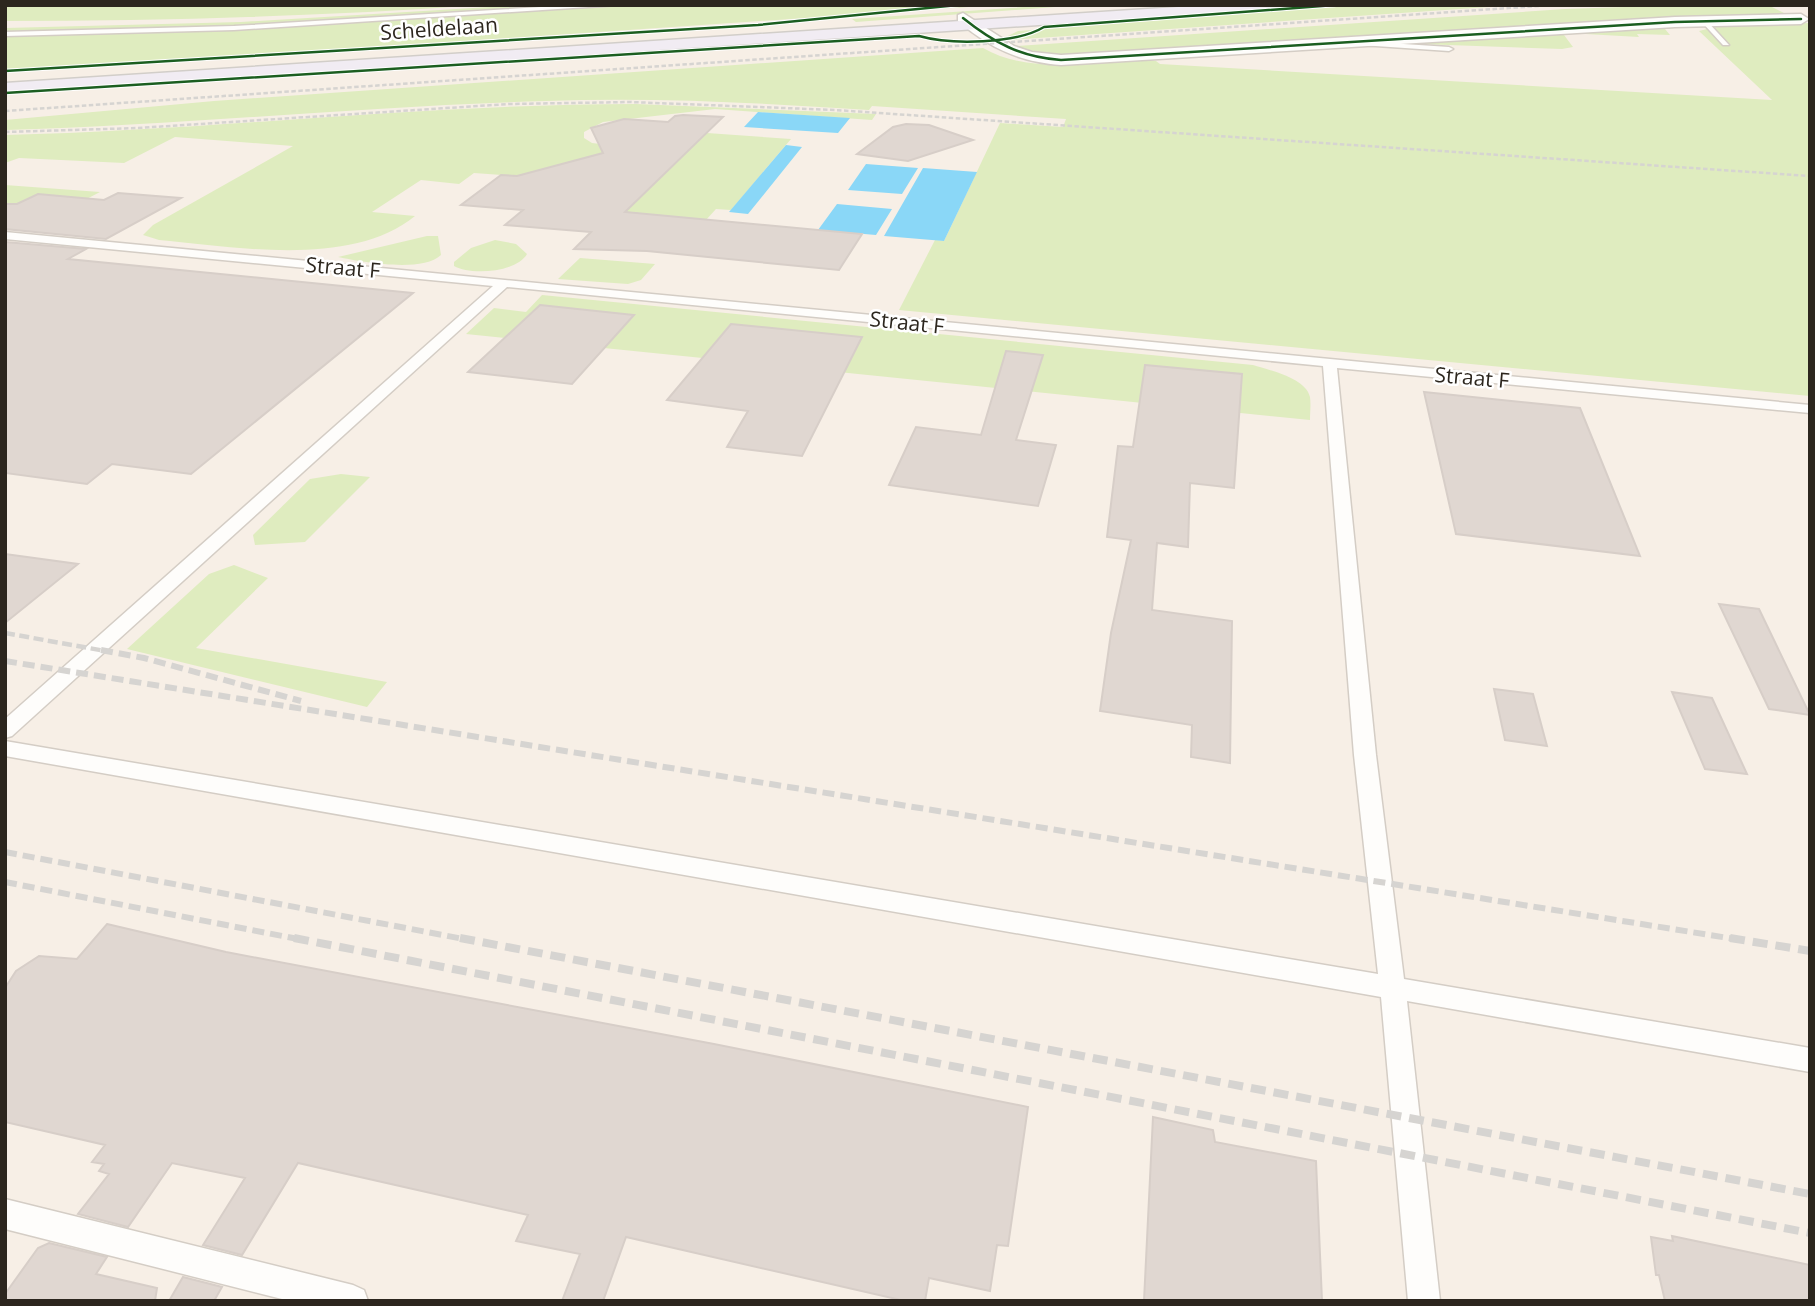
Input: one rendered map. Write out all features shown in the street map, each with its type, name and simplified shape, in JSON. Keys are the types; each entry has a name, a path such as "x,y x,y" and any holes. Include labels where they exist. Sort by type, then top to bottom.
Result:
{"main road":[{"name":"Scheldelaan","path":"5,88 968,22 1147,5"},
{"name":"Scheldelaan","path":"5,78 1282,5"}],"street":[{"path":"968,22 1002,49 1035,58 1702,21 1805,19"}],"lane":[{"path":"5,34 234,28 615,5"},
{"path":"1702,21 1726,43"},
{"path":"1342,42 1449,49"},
{"name":"Straat F","path":"5,235 1810,409"},
{"path":"5,732 505,282"},
{"path":"1330,364 1365,755 1393,988 1424,1301"},
{"path":"5,748 1810,1060"},
{"path":"5,1214 353,1301"}],"green space":[{"path":"5,5 482,5 244,17 5,21"},
{"path":"522,5 998,5 113,65 5,69 5,28 241,22"},
{"path":"1081,5 856,22 852,19"},
{"path":"1354,5 1518,5 1010,40 1008,36 1018,31"},
{"path":"1768,5 1790,16 1061,56 1043,55 1017,46 1565,9"},
{"path":"1810,23 1810,396 899,310 935,240 944,241 1000,123 1063,127 1066,119 872,106 869,110 708,101 586,100 478,103 5,130 5,120 214,101 983,48 1002,57 1045,64 1156,61 1160,64 1772,100 1699,31 1727,24"},
{"path":"1662,27 1674,29 1665,29 1670,35 1637,34 1639,37 1568,33 1564,35 1573,47 1562,49 1392,43"},
{"path":"636,104 876,114 872,120 715,109 603,122 584,132 584,138 592,143 625,147 548,192 502,175 474,173 459,184 421,180 372,212 415,216 389,232 359,243 292,250 222,247 159,240 143,235 153,225 293,146 175,137 124,163 19,158 5,163 5,135 478,108"},
{"path":"707,133 791,139 731,210 716,209 706,220 625,212"},
{"path":"5,185 100,192 29,229 5,226"},
{"path":"427,236 438,236 441,255 420,264 391,265 338,257"},
{"path":"495,240 516,244 527,254 514,265 493,270 471,271 454,266 454,262 471,248"},
{"path":"580,258 655,264 641,280 628,284 558,279"},
{"path":"542,295 1253,365 1286,376 1302,385 1310,397 1310,420 466,334 494,308 526,312"},
{"path":"341,474 370,477 305,542 255,545 253,535 310,479"},
{"path":"234,565 268,578 196,648 387,682 367,707 127,649 209,574"}],"water":[{"path":"758,112 850,118 838,133 744,127"},
{"path":"786,145 802,147 748,214 729,212"},
{"path":"866,164 918,168 902,194 848,190"},
{"path":"923,168 977,172 944,241 884,236"},
{"path":"837,204 892,209 876,235 818,230"}],"building":[{"path":"675,116 723,117 625,212 862,234 839,270 647,251 574,249 591,232 505,225 523,210 461,205 501,175 517,176 603,153 591,128 624,119 668,122"},
{"path":"906,124 929,125 973,140 908,161 857,154 893,127"},
{"path":"118,193 181,198 106,239 5,229 5,204 17,204 38,194 104,200"},
{"path":"5,242 86,249 68,259 413,293 191,474 112,464 87,484 5,473"},
{"path":"540,305 634,315 572,384 468,372"},
{"path":"731,324 862,337 802,456 727,447 748,411 667,400"},
{"path":"1006,351 1043,355 1016,440 1056,445 1038,506 889,485 916,427 981,435"},
{"path":"1145,365 1242,374 1234,488 1190,483 1188,547 1157,543 1152,610 1232,621 1230,763 1191,757 1192,725 1100,711 1111,633 1131,540 1107,537 1118,446 1133,447"},
{"path":"1424,392 1580,408 1640,556 1456,534"},
{"path":"5,554 78,564 5,623"},
{"path":"1719,604 1759,609 1810,715 1769,709"},
{"path":"1494,689 1533,694 1547,746 1505,740"},
{"path":"1672,692 1712,698 1747,774 1705,769"},
{"path":"107,924 226,952 714,1044 1028,1107 1008,1246 997,1245 990,1291 929,1278 925,1301 905,1301 626,1237 603,1301 562,1301 580,1254 516,1241 528,1215 298,1163 242,1255 203,1245 245,1178 172,1163 128,1227 78,1214 109,1174 99,1171 104,1164 92,1162 105,1145 5,1122 5,988 16,971 39,956 77,959"},
{"path":"1153,1117 1213,1130 1215,1142 1316,1161 1322,1301 1144,1301"},
{"path":"1672,1236 1810,1265 1810,1301 1665,1301 1659,1275 1656,1275 1651,1237 1673,1241"},
{"path":"49,1243 107,1257 96,1274 157,1288 155,1301 5,1301 5,1294 38,1248"},
{"path":"183,1277 222,1287 214,1301 169,1301"}],"railway":[{"path":"5,111 1553,5"},
{"path":"5,132 138,128 509,104 630,102 835,110 1810,176"},
{"path":"5,633 111,652"},
{"path":"101,650 144,658 301,701"},
{"path":"5,661 1741,940"},
{"path":"5,852 469,940"},
{"path":"5,882 303,940"},
{"path":"294,938 1810,1233"},
{"path":"460,938 1810,1194"},
{"path":"1730,938 1810,951"}],"cycle path":[{"path":"5,71 758,25 958,5"},
{"path":"5,93 919,36 941,42 1029,36 1044,27 1335,5"},
{"path":"963,18 997,44 1008,49 1031,57 1061,60 1675,22 1801,19"}]}
